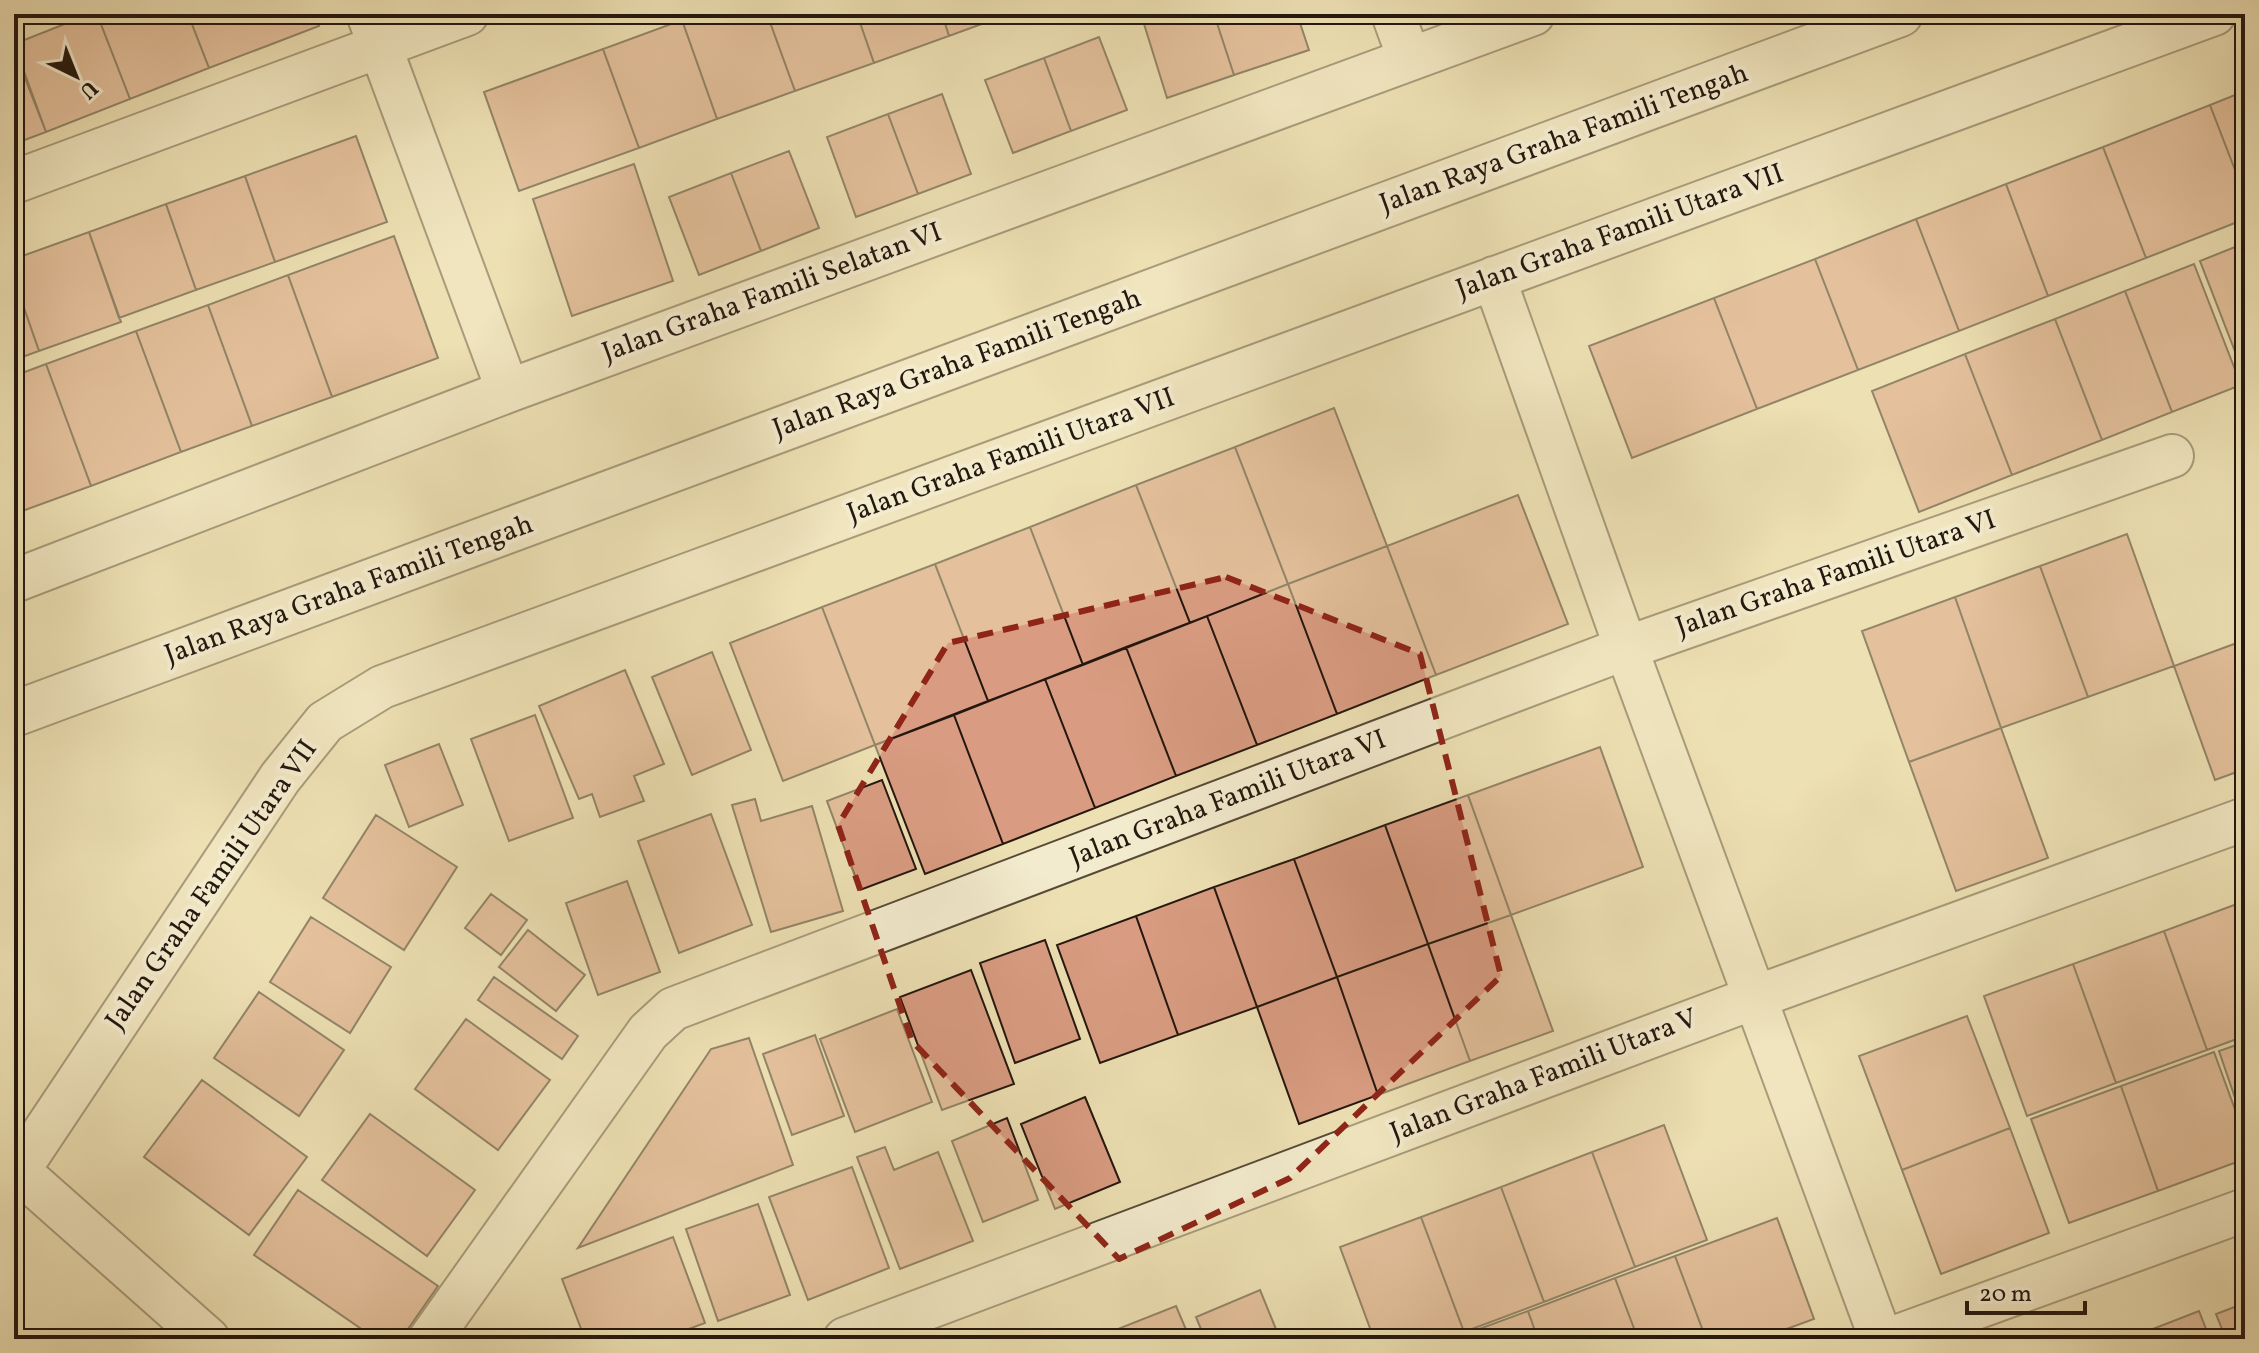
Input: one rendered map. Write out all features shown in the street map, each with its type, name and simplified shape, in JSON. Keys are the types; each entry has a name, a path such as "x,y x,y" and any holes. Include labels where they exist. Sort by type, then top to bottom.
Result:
{"street":[{"path":"14,182 374,30 467,14"},
{"path":"1393,14 1409,58"},
{"name":"Jalan Graha Famili Selatan VI","path":"14,581 508,391 1533,14"},
{"name":"Jalan Raya Graha Famili Tengah","path":"14,714 1900,14"},
{"name":"Jalan Graha Famili Utara VII","path":"16,1169 280,778 325,722 382,687 2214,14"},
{"path":"374,30 508,391"},
{"path":"1494,278 1626,648 1881,1339"},
{"name":"Jalan Graha Famili Utara VI","path":"430,1339 648,1032 673,1009 1626,648 2172,456"},
{"name":"Jalan Graha Famili Utara V","path":"845,1339 1756,997 2245,819"},
{"path":"16,1169 208,1339"},
{"path":"1890,1339 2245,1210"}],"highlighted area":[{"path":"1226,577 1420,654 1501,976 1290,1178 1119,1259 912,1041 838,825 948,643"}],"building":[{"path":"14,14 49,14 14,28"},
{"path":"97,14 130,99 46,132 14,44"},
{"path":"97,14 188,14 209,68 130,99"},
{"path":"188,14 314,14 319,26 209,68"},
{"path":"699,14 767,14 795,91 717,119 682,20"},
{"path":"767,14 857,14 874,63 795,91"},
{"path":"857,14 942,14 949,36 874,63"},
{"path":"942,14 1009,14 949,36"},
{"path":"1173,14 1214,14 1234,75 1167,98 1144,24"},
{"path":"1214,14 1297,14 1309,50 1234,75"},
{"path":"682,20 717,119 639,148 603,49"},
{"path":"1099,37 1127,110 1071,131 1044,58"},
{"path":"603,49 639,148 519,191 484,92"},
{"path":"14,50 46,132 14,144"},
{"path":"1044,58 1071,131 1013,153 985,80"},
{"path":"2245,91 2245,196 2210,105"},
{"path":"942,94 971,174 918,194 888,114"},
{"path":"2210,105 2245,196 2245,219 2146,258 2103,147"},
{"path":"888,114 918,194 856,217 827,137"},
{"path":"356,136 387,222 275,262 245,176"},
{"path":"2103,147 2146,258 2048,296 2006,184"},
{"path":"789,151 819,228 761,251 731,173"},
{"path":"634,164 673,281 572,316 533,199"},
{"path":"731,173 761,251 699,275 669,197"},
{"path":"245,176 275,262 196,290 166,204"},
{"path":"2006,184 2048,296 1959,331 1916,219"},
{"path":"166,204 196,290 119,318 89,232"},
{"path":"1916,219 1959,331 1858,370 1815,259"},
{"path":"89,232 121,322 39,351 14,279 14,259"},
{"path":"394,236 438,358 332,397 288,275"},
{"path":"2245,243 2245,351 2236,354 2200,261"},
{"path":"1815,259 1858,370 1757,409 1714,298"},
{"path":"2194,264 2241,385 2172,412 2125,291"},
{"path":"288,275 332,397 252,426 208,305"},
{"path":"14,279 39,351 14,360"},
{"path":"2125,291 2172,412 2102,440 2055,319"},
{"path":"1714,298 1757,409 1632,458 1589,346"},
{"path":"208,305 252,426 181,452 136,331"},
{"path":"2055,319 2102,440 2012,475 1965,354"},
{"path":"136,331 181,452 91,486 46,364"},
{"path":"2245,351 2245,376 2236,354"},
{"path":"1965,354 2012,475 1919,512 1872,391"},
{"path":"46,364 91,486 14,514 14,376"},
{"path":"1334,408 1387,546 1288,584 1235,447"},
{"path":"1235,447 1288,584 1190,623 1136,485"},
{"path":"1136,485 1190,623 1083,665 1030,527"},
{"path":"1518,495 1568,624 1436,675 1387,546"},
{"path":"1030,527 1083,665 988,701 935,564"},
{"path":"2127,534 2174,666 2088,697 2040,566"},
{"path":"1387,546 1436,675 1337,714 1288,584"},
{"path":"935,564 988,701 875,745 822,607"},
{"path":"2040,566 2088,697 2001,728 1955,597"},
{"path":"1288,584 1337,714 1257,745 1207,616"},
{"path":"1955,597 2001,728 1909,762 1862,631"},
{"path":"822,607 875,745 783,781 730,643"},
{"path":"1207,616 1257,745 1176,776 1126,647"},
{"path":"2245,640 2245,769 2215,780 2174,666"},
{"path":"1126,647 1176,776 1095,808 1045,679"},
{"path":"712,652 751,750 692,775 652,677"},
{"path":"625,670 664,764 634,776 644,801 600,817 592,794 579,799 539,706"},
{"path":"1045,679 1095,808 1003,844 954,715"},
{"path":"535,715 573,818 509,841 471,739"},
{"path":"954,715 1003,844 925,874 875,745"},
{"path":"2001,728 2048,858 1956,891 1909,762"},
{"path":"439,744 463,805 409,827 385,765"},
{"path":"1600,747 1643,867 1511,915 1468,795"},
{"path":"882,780 916,869 860,890 827,801"},
{"path":"1468,795 1511,915 1428,944 1385,825"},
{"path":"755,799 761,821 812,806 843,911 771,932 732,805"},
{"path":"711,814 752,925 679,953 638,841"},
{"path":"376,815 457,867 404,950 323,898"},
{"path":"1385,825 1428,944 1337,977 1294,859"},
{"path":"1294,859 1337,977 1257,1007 1214,887"},
{"path":"627,881 660,972 598,995 566,903"},
{"path":"1214,887 1257,1007 1178,1035 1136,916"},
{"path":"491,894 527,920 501,955 465,928"},
{"path":"2245,901 2245,1036 2207,1050 2164,931"},
{"path":"1511,915 1553,1031 1470,1061 1428,944"},
{"path":"1136,916 1178,1035 1100,1063 1057,945"},
{"path":"311,917 391,967 350,1033 270,982"},
{"path":"528,930 585,975 556,1011 499,967"},
{"path":"2164,931 2207,1050 2116,1083 2073,964"},
{"path":"1045,940 1080,1039 1015,1063 980,963"},
{"path":"1428,944 1470,1061 1378,1095 1337,977"},
{"path":"2073,964 2116,1083 2027,1116 1984,996"},
{"path":"971,970 1014,1084 942,1110 900,997"},
{"path":"494,977 578,1036 562,1059 478,1000"},
{"path":"1337,977 1378,1095 1299,1124 1257,1007"},
{"path":"259,992 344,1050 299,1116 214,1058"},
{"path":"897,1009 932,1102 855,1132 820,1039"},
{"path":"1967,1016 2010,1128 1902,1170 1859,1056"},
{"path":"466,1019 550,1080 498,1150 415,1089"},
{"path":"815,1035 844,1116 792,1135 763,1054"},
{"path":"749,1038 793,1165 578,1248 711,1049"},
{"path":"2245,1042 2245,1127 2219,1051"},
{"path":"2214,1052 2245,1137 2245,1159 2158,1191 2121,1086"},
{"path":"202,1080 307,1157 249,1235 144,1157"},
{"path":"2121,1086 2158,1191 2069,1223 2031,1119"},
{"path":"1085,1097 1120,1182 1055,1209 1021,1124"},
{"path":"370,1114 475,1190 427,1256 322,1180"},
{"path":"1007,1118 1038,1200 983,1222 952,1141"},
{"path":"1664,1125 1707,1240 1635,1267 1592,1152"},
{"path":"2010,1128 2049,1233 1941,1274 1902,1170"},
{"path":"885,1147 894,1170 938,1152 973,1241 900,1269 857,1157"},
{"path":"1592,1152 1635,1267 1544,1302 1501,1187"},
{"path":"852,1167 889,1268 808,1300 769,1197"},
{"path":"1501,1187 1544,1302 1464,1332 1421,1217"},
{"path":"298,1190 438,1286 401,1339 376,1339 254,1255"},
{"path":"758,1204 790,1295 718,1321 686,1229"},
{"path":"1421,1217 1464,1332 1444,1339 1374,1339 1340,1247"},
{"path":"1777,1218 1814,1319 1759,1339 1706,1339 1675,1256"},
{"path":"673,1237 705,1323 662,1339 585,1339 562,1279"},
{"path":"1675,1256 1706,1339 1638,1339 1615,1278"},
{"path":"1615,1278 1638,1339 1538,1339 1528,1311"},
{"path":"1260,1290 1280,1339 1205,1339 1196,1317"},
{"path":"2245,1303 2245,1339 2226,1339 2216,1314"},
{"path":"1176,1306 1190,1339 1106,1339 1105,1334"},
{"path":"1528,1311 1538,1339 1452,1339"},
{"path":"2199,1311 2210,1339 2132,1337"}]}
